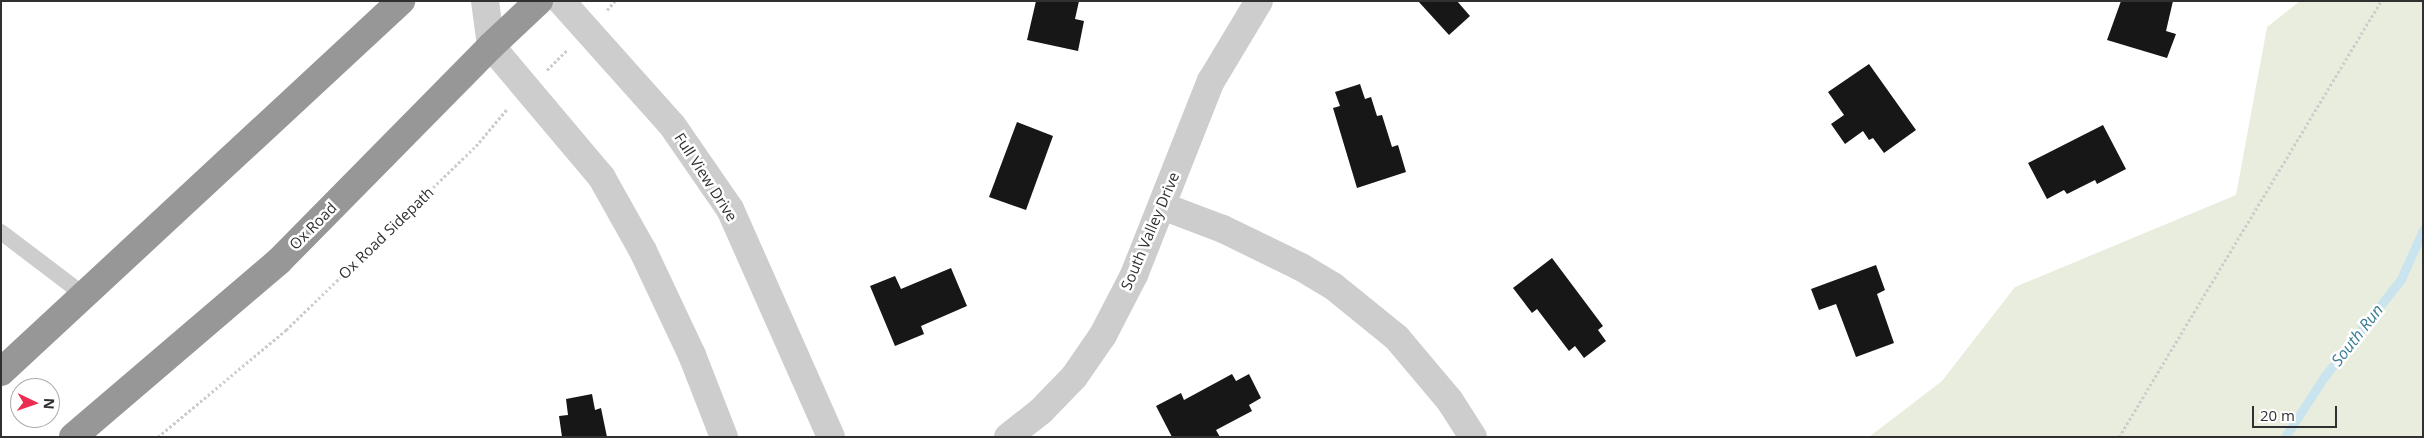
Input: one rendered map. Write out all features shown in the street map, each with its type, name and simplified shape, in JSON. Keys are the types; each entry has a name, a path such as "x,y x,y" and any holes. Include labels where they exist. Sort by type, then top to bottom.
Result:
{"highway":[{"path":"1,372 401,1"},
{"name":"Ox Road","path":"73,437 279,261 490,46 539,1"}],"street":[{"path":"485,1 490,46 602,178 639,243 692,355 724,437"},
{"name":"Full View Drive","path":"561,1 672,125 730,209 831,437"},
{"name":"South Valley Drive","path":"1008,437 1041,411 1074,378 1103,336 1162,206 1211,81 1259,1"},
{"path":"1162,206 1222,229 1301,266 1333,286 1397,338 1445,394 1473,437"}],"lane":[{"path":"1,232 84,295"}],"path":[{"path":"2119,437 2381,1"},
{"name":"Ox Road Sidepath","path":"158,437 286,330 476,146 527,89 587,30"}],"green space":[{"path":"2300,1 2423,1 2423,437 1869,437 1942,381 2015,287 2236,195 2267,27"}],"building":[{"path":"1036,1 1079,1 1075,19 1084,21 1078,51 1027,40"},
{"path":"1418,1 1457,1 1470,16 1449,35"},
{"path":"2121,1 2173,1 2166,31 2176,34 2167,58 2107,40"},
{"path":"1869,64 1916,130 1884,153 1873,138 1869,140 1863,131 1845,144 1831,124 1844,115 1828,92"},
{"path":"1360,84 1365,99 1371,97 1377,116 1382,115 1392,147 1398,145 1406,172 1357,188 1333,108 1340,106 1335,92"},
{"path":"1017,122 1053,136 1026,210 989,197"},
{"path":"2103,125 2126,169 2097,184 2095,180 2067,194 2064,190 2047,199 2028,163"},
{"path":"1552,258 1603,326 1598,330 1606,341 1584,358 1575,346 1569,351 1537,309 1532,313 1513,288"},
{"path":"1876,265 1885,290 1877,294 1894,343 1856,357 1836,304 1819,310 1811,289"},
{"path":"951,268 967,306 921,326 924,334 895,346 870,286 895,276 901,289"},
{"path":"1232,374 1236,381 1249,374 1261,398 1249,405 1252,411 1216,430 1220,437 1172,437 1156,406 1181,393 1184,400"},
{"path":"592,394 595,410 601,408 607,437 562,437 559,416 568,415 566,399"}],"waterway":[{"name":"South Run","path":"2285,437 2324,377 2401,279 2423,230"}]}
